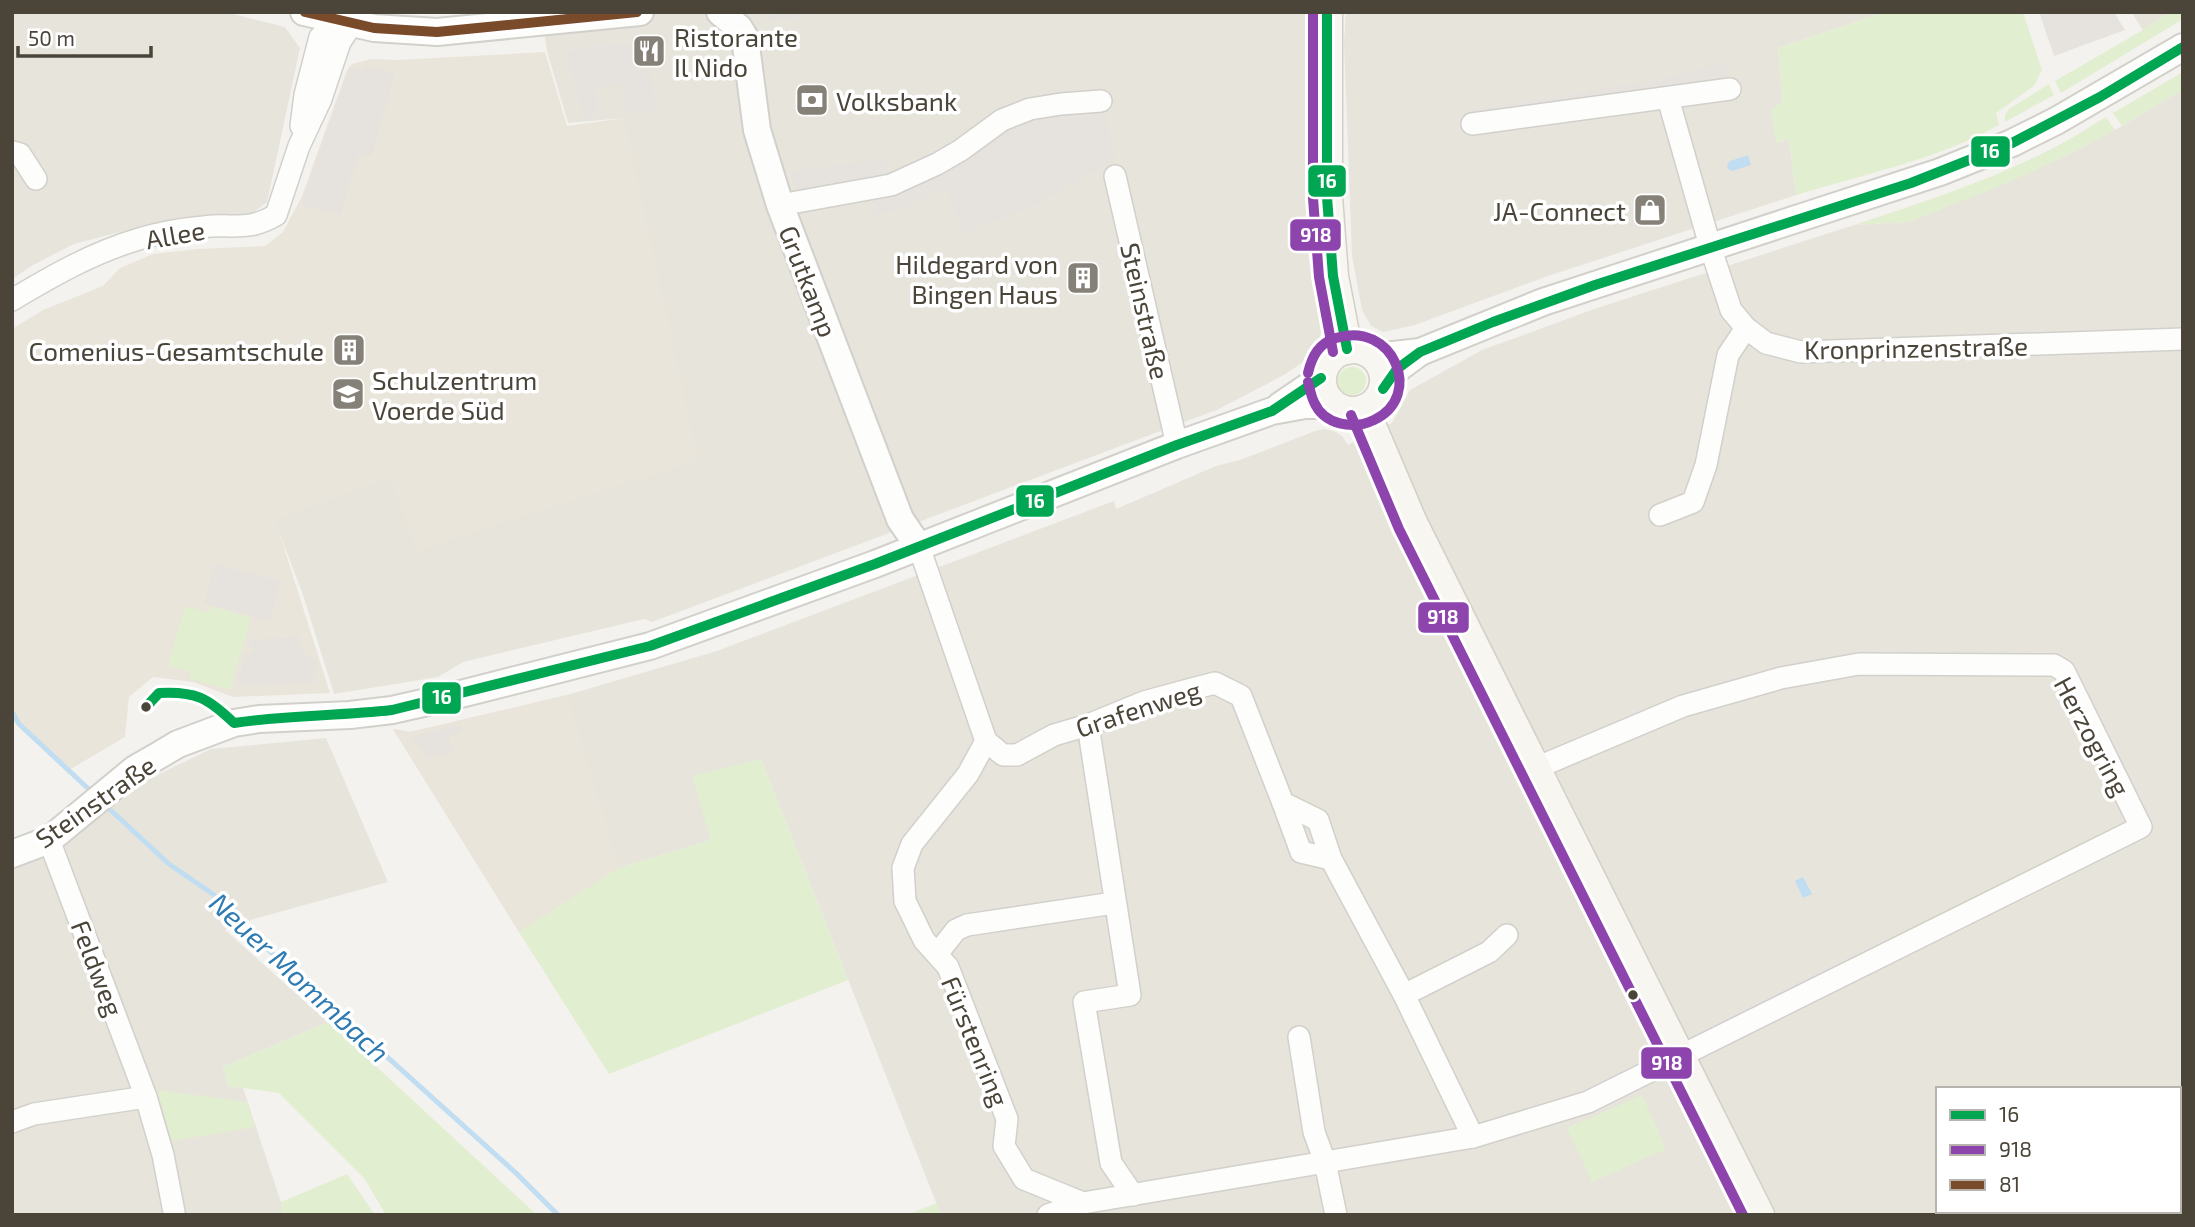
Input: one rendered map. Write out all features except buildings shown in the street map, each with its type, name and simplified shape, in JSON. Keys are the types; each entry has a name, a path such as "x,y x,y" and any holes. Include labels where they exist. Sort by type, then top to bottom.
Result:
{"main road":[{"path":"1327,12 1328,197 1333,276 1346,349"},
{"path":"1357,348 1376,357 1385,376 1373,400 1353,412 1343,410 1327,398 1322,388 1323,368 1337,352 1357,348"},
{"path":"1373,400 1412,523 1759,1215"}],"street":[{"path":"304,12 350,17 374,28 437,32 640,12"},
{"name":"Grutkamp","path":"720,12 739,28 745,38 757,130 780,205 900,519 919,547"},
{"name":"Allee","path":"12,300 64,268 139,239 204,226 260,224 276,215 299,146 321,99 350,17"},
{"path":"1373,400 1397,369 1420,352 1543,302 1911,183 2002,148 2100,97 2183,47"},
{"path":"1472,124 1730,89"},
{"name":"Kronprinzenstraße","path":"1668,97 1731,310 1746,328 1766,343 1801,352 2183,339"},
{"path":"780,205 891,185 937,164 1002,120 1030,108 1101,101"},
{"path":"12,152 20,154 36,179"},
{"name":"Steinstraße","path":"1115,176 1177,445"},
{"path":"1660,515 1693,502 1706,465 1728,355 1746,328"},
{"path":"1376,357 1420,352"},
{"name":"Steinstraße","path":"1272,411 1321,378"},
{"name":"Steinstraße","path":"12,854 49,840 135,769 177,744 234,723 392,710 661,642 919,547 1177,445 1272,411 1305,405 1334,405"},
{"path":"919,547 986,741"},
{"name":"Herzogring","path":"1536,768 1683,706 1781,678 1859,664 2054,665 2064,671 2141,827 1680,1057"},
{"name":"Grafenweg","path":"986,741 1003,755 1017,755 1054,735 1088,725 1144,702 1215,683 1241,696 1283,803 1318,820 1331,859 1404,995 1473,1137"},
{"path":"1088,725 1129,995 1084,1002 1120,1203"},
{"name":"Fürstenring","path":"986,741 968,774 912,844 903,868 905,901 924,940 948,967 1007,1119 1004,1146 1024,1179 1083,1203"},
{"name":"Feldweg","path":"49,840 146,1097 163,1155 174,1212"},
{"path":"937,954 956,930 967,925 1114,903"},
{"path":"1404,995 1489,952 1507,935"},
{"path":"1299,1037 1314,1132 1325,1162 1336,1215"},
{"path":"1048,1215 1083,1203 1120,1203 1325,1162 1473,1137 1588,1102 1680,1057"},
{"path":"12,1122 34,1114 146,1097"}],"shaded area":[{"path":"12,12 225,12 285,27 300,48 267,202 250,215 166,220 74,244 12,279"},
{"path":"541,12 1311,12 1306,74 1305,171 1307,246 1321,332 1319,346 1309,358 1284,375 1219,409 652,622 644,619 463,662 438,677 334,694 302,592 274,519 391,476 417,551 624,118 568,123 547,51"},
{"path":"768,12 806,12 807,17 769,21"},
{"path":"1346,12 1885,12 1778,48 1782,101 1771,109 1777,143 1789,139 1796,195 1548,276 1415,325 1383,332 1371,326 1362,310 1352,256 1344,42"},
{"path":"2039,12 2114,12 2125,30 2054,56"},
{"path":"2131,12 2170,12 2143,30"},
{"path":"632,44 634,71 651,70 655,110 625,114 622,85 595,87 598,117 584,119 566,53 584,47"},
{"name":"Schulzentrum Voerde Süd","path":"545,52 567,126 624,118 698,460 416,551 391,476 275,519 330,693 233,697 193,682 153,677 129,697 125,737 69,770 19,724 12,712 12,329 43,310 103,286 120,268 153,254 265,246 283,232 302,196 347,70 352,64 371,59"},
{"path":"1726,62 1730,89 1472,124 1470,111 1653,80"},
{"path":"364,65 395,73 372,155 358,155 341,214 301,206 349,67 362,71"},
{"path":"2183,89 2183,1215 941,1215 761,759 711,840 619,868 519,932 393,729 410,732 567,695 717,651 1114,501 1116,509 1216,466 1240,460 1315,431 1334,431 1342,436 1348,445 1392,423 1410,390 1482,350 1597,308 1854,225 1909,222 2066,156"},
{"path":"1101,101 1115,159 1038,204 964,233 946,188 897,211 875,214 870,189 798,202 791,172 886,158 890,184 1002,120"},
{"path":"215,564 281,581 270,621 204,603"},
{"path":"299,637 303,651 317,663 311,683 236,686 245,654 254,653 248,640"},
{"path":"567,695 619,868 519,932 393,729 410,732"},
{"path":"459,724 462,732 449,736 453,752 428,759 411,737"},
{"path":"326,738 388,882 254,919 225,930 328,1022 223,1067 228,1086 243,1088 281,1202 281,1215 12,1215 12,864 132,787 211,749"}],"green space":[{"path":"1885,12 2023,12 2042,70 2034,86 1996,113 1999,125 1925,157 1796,195 1789,139 1776,143 1771,109 1782,101 1778,48"},
{"path":"2170,12 2183,12 2183,19 2061,93 2055,81"},
{"path":"2183,72 2183,89 2122,126 2113,113"},
{"path":"2049,84 2054,95 2005,122 2009,109"},
{"path":"2106,117 2115,130 2000,186 1909,222 1854,225 2006,170 2062,144"},
{"path":"1352,367 1362,371 1366,381 1362,391 1352,395 1342,391 1338,381 1342,371"},
{"path":"185,606 208,613 211,606 251,618 230,690 189,678 191,672 168,666"},
{"path":"761,759 848,980 609,1074 519,932 619,868 711,840 692,776"},
{"path":"328,1022 537,1215 386,1215 364,1178 279,1093 228,1086 223,1067"},
{"path":"157,1090 247,1102 255,1127 172,1141"},
{"path":"1642,1095 1666,1149 1592,1182 1567,1128"},
{"path":"347,1174 375,1215 281,1215 281,1202"},
{"path":"937,1203 941,1215 907,1215"}],"water":[{"path":"1748,155 1751,165 1732,171 1728,169 1730,161"},
{"path":"1803,877 1812,894 1803,898 1795,881"}],"waterway":[{"name":"Neuer Mommbach","path":"12,712 19,724 94,794"},
{"name":"Neuer Mommbach","path":"103,803 169,864 233,908 254,937 516,1173 558,1215"}],"transit line":[{"name":"81","path":"305,12 374,28 437,32 637,12"},
{"name":"918","path":"1313,12 1313,198 1319,277 1333,352"},
{"name":"16","path":"1327,12 1327,197 1333,276 1347,349"},
{"name":"16","path":"1383,389 1397,369 1420,352 1493,322 1595,285 1911,183 2012,143 2100,97 2183,47"},
{"name":"918","path":"1308,373 1314,356 1325,343 1356,335 1373,340 1387,350 1396,363 1399,379 1398,395 1389,409 1374,420 1357,425 1340,423 1325,416 1314,402 1308,382"},
{"name":"16","path":"146,707 159,693 183,693 209,702 234,723 392,710 650,646 875,564 1177,445 1272,411 1321,378"},
{"name":"918","path":"1351,415 1399,529 1743,1215"}],"place":[{"name":"Ristorante Il Nido","path":"649,51"},
{"name":"Volksbank","path":"812,100"},
{"name":"JA-Connect","path":"1650,210"},
{"name":"Hildegard von Bingen Haus","path":"1083,278"},
{"name":"Comenius-Gesamtschule","path":"349,350"},
{"name":"Schulzentrum Voerde Süd","path":"348,394"}]}
